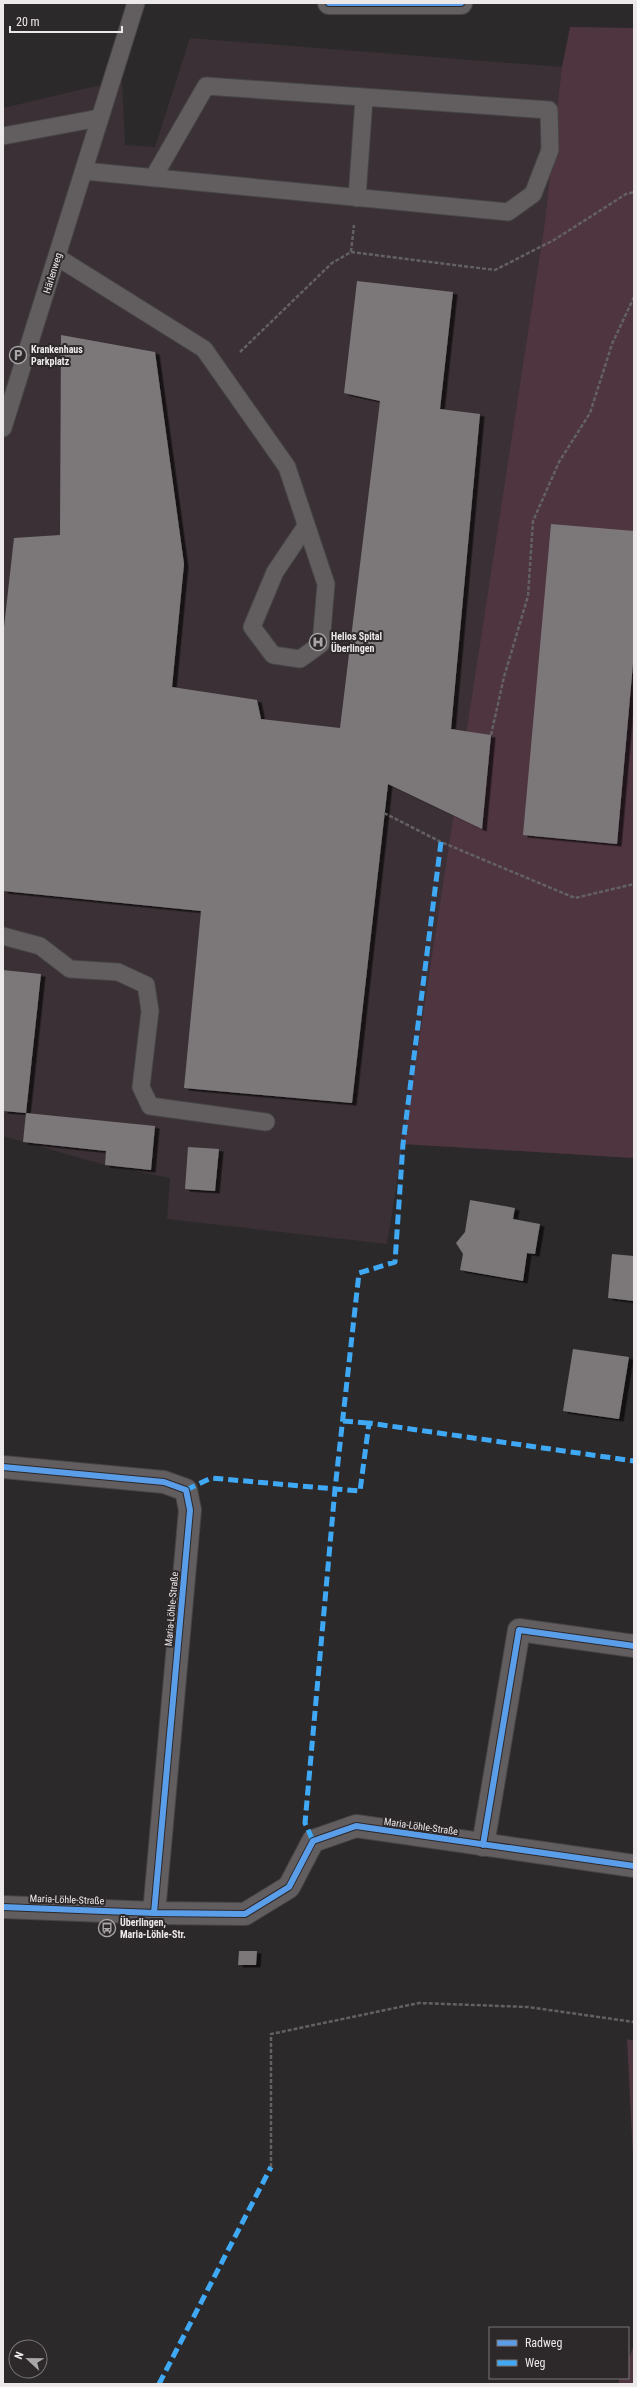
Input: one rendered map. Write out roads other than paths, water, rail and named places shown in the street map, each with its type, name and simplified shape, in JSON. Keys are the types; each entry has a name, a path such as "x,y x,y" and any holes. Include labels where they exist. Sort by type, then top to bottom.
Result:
{"street":[{"path":"329,3 461,3"},
{"name":"Maria-Löhle-Straße","path":"3,1467 164,1482 186,1490 190,1510 154,1913"},
{"path":"483,1845 519,1630 634,1646"},
{"name":"Maria-Löhle-Straße","path":"3,1907 154,1913 245,1914 289,1887 313,1841 356,1826 634,1866"}],"lane":[{"name":"Härlenweg","path":"3,428 136,3"},
{"path":"84,171 153,178 356,198 508,212 534,194 550,150 549,110 206,86 153,178"},
{"path":"356,198 364,98"},
{"path":"3,136 99,118"},
{"path":"57,257 204,350 287,467 326,584 321,644 300,659 273,655 252,628 275,572 306,526"},
{"path":"3,936 40,946 70,968 118,972 146,985 150,1010 140,1087 150,1106 266,1122"}],"place":[{"name":"Krankenhaus Parkplatz","path":"18,355"},
{"name":"Helios Spital Überlingen","path":"318,642"},
{"name":"Überlingen, Maria-Löhle-Str.","path":"107,1928"}]}
